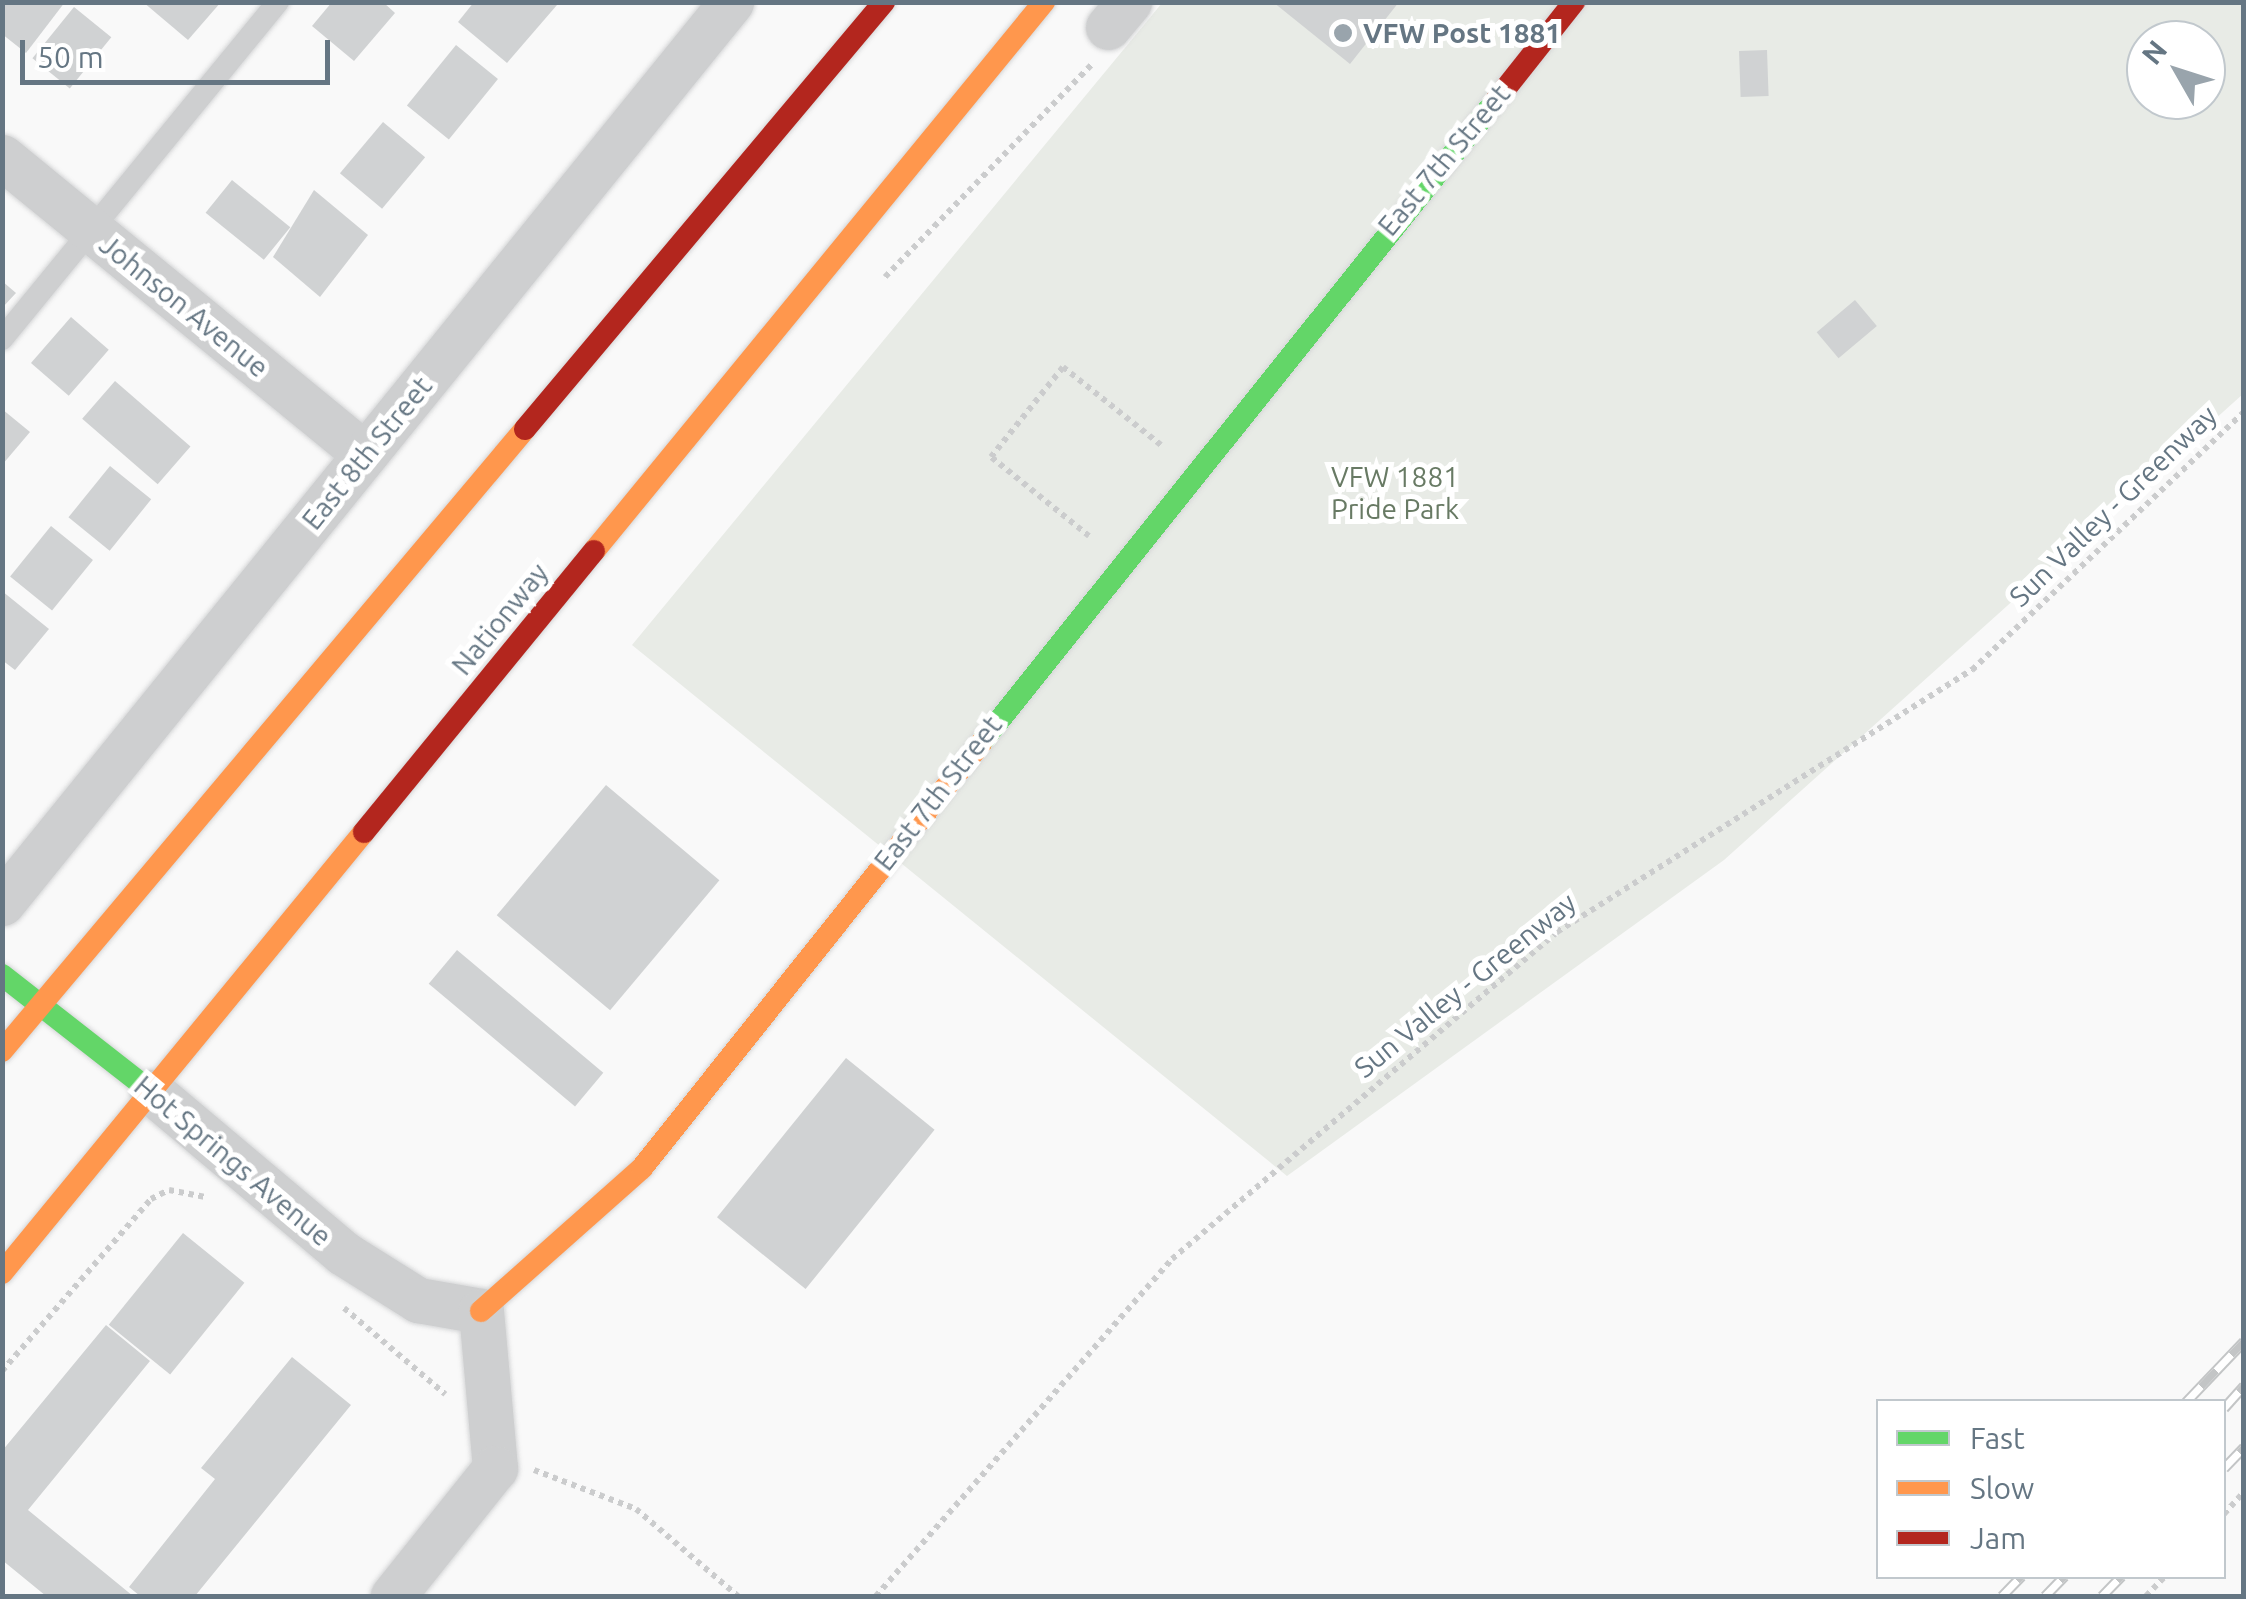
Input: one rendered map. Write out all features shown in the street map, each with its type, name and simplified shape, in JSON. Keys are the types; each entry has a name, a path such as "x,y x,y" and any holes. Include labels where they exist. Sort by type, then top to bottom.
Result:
{"main road":[{"path":"2,1052 884,2"},
{"name":"Nationway","path":"2,1273 1044,2"},
{"name":"East 7th Street","path":"482,1311 642,1168 1121,562 1574,2"},
{"name":"Hot Springs Avenue","path":"2,975 152,1092"}],"street":[{"name":"East 8th Street","path":"2,903 731,2"},
{"name":"Johnson Avenue","path":"2,158 366,454"},
{"name":"Hot Springs Avenue","path":"152,1092 343,1253 418,1300 482,1311"},
{"path":"393,1596 495,1468 496,1436 482,1311"}],"lane":[{"path":"2,339 278,2"}],"path":[{"path":"878,282 1117,40 1117,17"},
{"path":"1121,562 991,457 1063,367 1194,471"},
{"name":"Sun Valley - Greenway","path":"876,1596 1172,1259 1557,932 1972,670 2244,412"},
{"path":"2,1371 151,1199 193,1190 216,1203"},
{"path":"328,1295 536,1471 636,1509 738,1596"},
{"path":"2226,1512 2244,1492"}],"green space":[{"name":"VFW 1881 Pride Park","path":"1162,3 2243,3 2243,394 1724,860 1287,1176 632,645"}],"building":[{"path":"2,2 65,2 26,53 2,34"},
{"path":"143,2 221,2 188,40"},
{"path":"332,2 383,2 395,13 354,61 312,26"},
{"path":"474,2 557,5 507,63 458,22"},
{"name":"VFW Post 1881","path":"1273,2 1399,2 1350,64"},
{"path":"74,7 111,37 70,88 32,58"},
{"path":"456,45 498,79 449,140 407,106"},
{"path":"1767,50 1769,96 1741,97 1739,51"},
{"path":"383,122 425,157 382,209 340,173"},
{"path":"232,180 290,227 264,260 206,213"},
{"path":"314,190 368,235 320,297 273,257"},
{"path":"2,281 16,293 2,308"},
{"path":"1855,300 1877,326 1839,358 1817,332"},
{"path":"71,317 109,350 69,396 31,363"},
{"path":"115,381 190,447 158,484 82,419"},
{"path":"2,409 30,432 2,465"},
{"path":"110,466 151,499 110,551 68,517"},
{"path":"51,526 93,560 52,610 10,577"},
{"path":"2,591 49,629 15,670 2,660"},
{"path":"606,785 719,880 610,1010 497,915"},
{"path":"457,950 603,1073 575,1106 429,984"},
{"path":"846,1058 935,1130 806,1289 717,1217"},
{"path":"183,1233 244,1283 170,1374 109,1325"},
{"path":"106,1325 150,1361 28,1510 133,1596 46,1596 2,1560 2,1451"},
{"path":"292,1357 351,1405 195,1596 140,1596 129,1587 215,1479 201,1468"}],"railway":[{"path":"2189,1399 2244,1341"},
{"path":"2226,1406 2244,1386"},
{"path":"2226,1466 2244,1447"},
{"path":"2002,1596 2018,1579"},
{"path":"2045,1596 2061,1579"},
{"path":"2102,1596 2118,1579"}],"traffic: fast":[{"path":"981,743 1494,103"},
{"path":"2,975 152,1092"}],"traffic: slow":[{"path":"594,551 1044,2"},
{"path":"2,1051 525,429"},
{"path":"481,1311 642,1168 981,743"},
{"path":"2,1273 364,832"}],"traffic: jam":[{"path":"525,429 884,2"},
{"path":"1494,103 1574,2"},
{"path":"364,832 594,551"}],"place":[{"name":"VFW Post 1881","path":"1343,33"}]}
